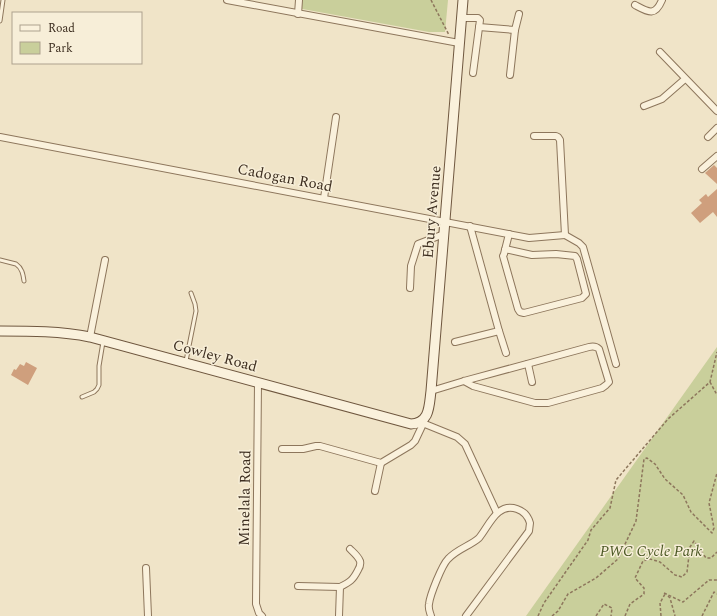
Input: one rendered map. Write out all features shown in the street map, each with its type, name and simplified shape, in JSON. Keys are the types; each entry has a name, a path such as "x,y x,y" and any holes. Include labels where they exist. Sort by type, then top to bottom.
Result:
{"street":[{"path":"227,0 456,42"},
{"path":"298,14 299,0"},
{"name":"Ebury Avenue","path":"422,423 429,410 431,392 445,221 456,42 462,18 463,0"},
{"path":"635,6 652,12 657,9 662,0"},
{"path":"510,75 515,30 519,14"},
{"path":"462,18 478,18 480,22 473,73"},
{"path":"479,27 515,30"},
{"path":"660,52 685,80 717,111"},
{"path":"644,106 662,99 685,80"},
{"path":"324,198 336,117"},
{"path":"708,137 717,128"},
{"path":"534,136 556,136 560,140 565,235 583,247 616,364"},
{"name":"Cadogan Road","path":"0,137 529,238 565,235"},
{"path":"702,169 717,156"},
{"path":"470,226 506,353"},
{"path":"410,288 411,266 418,244 444,234"},
{"path":"505,249 532,254 575,256 586,294 582,298 524,313 518,310 503,256 509,234"},
{"path":"90,337 105,260"},
{"name":"Cowley Road","path":"0,331 64,333 90,337 411,424 422,423"},
{"path":"456,342 499,331"},
{"path":"431,392 464,381 589,347 599,349 609,382 602,388 548,403 535,403 473,386 464,381"},
{"path":"528,364 532,382"},
{"name":"Minelala Road","path":"258,382 256,604 261,615"},
{"path":"282,449 299,450 320,446 381,463 412,445 422,423 456,438 465,444 497,513"},
{"path":"375,491 381,463"},
{"path":"431,616 429,604 447,559 458,550 476,541 497,513 509,508 520,510 529,519 530,527 528,531 466,616"},
{"path":"298,586 340,587 349,582 355,577 360,566 360,560 350,548"},
{"path":"146,568 148,616"},
{"path":"339,616 340,587"}],"lane":[{"path":"0,21 3,0"},
{"path":"0,260 18,266 22,272 24,281"},
{"path":"186,363 196,311 191,294"},
{"path":"82,397 94,392 99,385 99,366 103,340"}],"path":[{"path":"431,0 456,42"},
{"path":"538,616 544,603 588,540 591,530 610,508 616,480 668,419 710,382 717,352"},
{"path":"710,382 717,395"},
{"path":"552,616 558,611 568,594 596,578 618,559 636,521 644,459 647,458 656,464 666,479 683,495 691,512 712,534 714,528 709,503 717,474"},
{"path":"625,616 630,604 644,594 644,588 635,578 643,561 650,559 660,562 675,575 682,577 688,572 690,547 694,541 706,558 711,558 717,552"},
{"path":"664,593 683,602 709,580 717,580"},
{"path":"702,616 714,592 717,594"},
{"path":"661,616 660,603 664,593"},
{"path":"664,593 670,598 675,616"},
{"path":"596,616 604,604 612,608 611,616"}],"green space":[{"path":"297,0 448,0 445,32 429,32 297,8"},
{"name":"PWC Cycle Park","path":"717,347 717,616 526,616"}],"building":[{"path":"714,165 717,168 717,184 705,173"},
{"path":"717,189 717,217 713,212 700,223 691,213 702,203 699,200 706,194 708,197"},
{"path":"26,362 37,368 28,385 11,375 14,369 16,370 20,364 24,366"}]}
